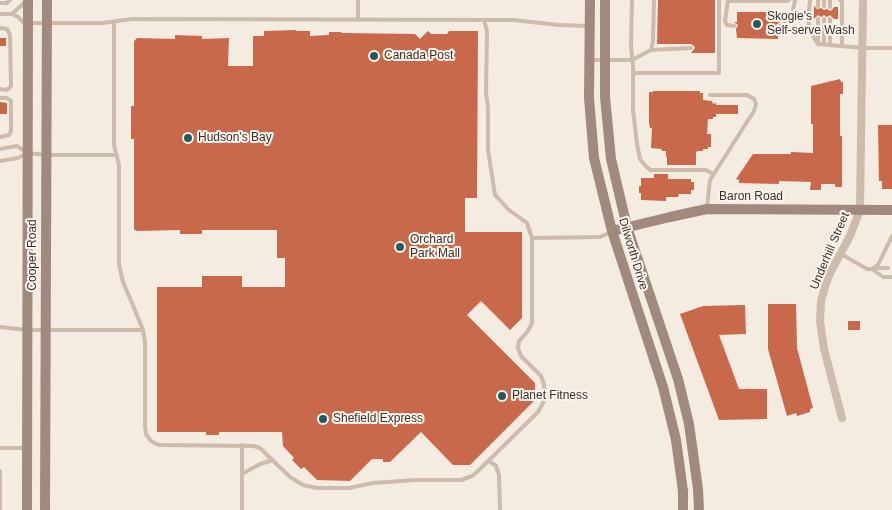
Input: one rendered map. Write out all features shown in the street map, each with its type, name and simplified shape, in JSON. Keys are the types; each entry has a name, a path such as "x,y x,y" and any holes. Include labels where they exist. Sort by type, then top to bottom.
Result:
{"main road":[{"name":"Cooper Road","path":"27,0 27,510"},
{"name":"Cooper Road","path":"45,510 47,0"},
{"name":"Dilworth Drive","path":"590,0 589,98 594,158 612,231 663,387 676,440 683,491 683,510"},
{"name":"Dilworth Drive","path":"605,0 605,97 612,159 627,227 675,372 687,415 698,489 699,510"},
{"name":"Baron Road","path":"612,231 707,209 892,210"}],"street":[{"name":"Underhill Street","path":"842,418 824,349 820,321 821,301 830,273 850,236 860,210 863,0"}],"lane":[{"path":"0,3 7,3 10,0"},
{"path":"12,14 27,0"},
{"path":"358,0 358,20"},
{"path":"632,0 631,46 634,119 640,159 650,170 706,170 713,174"},
{"path":"651,50 654,41 654,0"},
{"path":"633,73 719,73 719,0"},
{"path":"734,26 727,25 725,21 728,0 789,0"},
{"path":"780,26 788,22 792,16 795,0"},
{"path":"810,0 808,20 818,44"},
{"path":"818,0 818,6"},
{"path":"824,0 824,6"},
{"path":"830,0 830,7"},
{"path":"840,0 842,2 842,46"},
{"path":"0,14 12,14 28,26 47,23 103,23 132,19 513,20 590,26"},
{"path":"818,18 818,44"},
{"path":"824,19 824,44"},
{"path":"830,19 830,45"},
{"path":"114,22 114,145 119,165 119,265 120,274 142,330 145,343 145,430 148,438 159,445 256,446 290,477 303,485 318,488 341,488 376,482 461,480 472,476 538,412 545,398 545,388 541,376 522,356 518,348 519,341 528,332 532,323 532,238 527,223 509,210 495,194 488,150 486,92 487,31 484,20"},
{"path":"0,28 7,30 10,35 11,86 7,90 0,89"},
{"path":"818,44 863,48 892,48"},
{"path":"589,60 632,60 651,50 691,48"},
{"path":"707,209 710,180 754,111 756,104 754,99 747,95 710,95"},
{"path":"0,98 7,98 11,101 12,131 9,135 0,137"},
{"path":"0,149 16,146 28,153 46,155 117,155"},
{"path":"0,161 18,158 28,153"},
{"path":"532,238 600,237 612,231"},
{"path":"873,269 882,259 892,236"},
{"path":"840,254 867,269 888,268"},
{"path":"873,269 883,277 892,277"},
{"path":"0,327 27,330 142,330"},
{"path":"242,445 242,510"},
{"path":"0,448 27,448"},
{"path":"242,474 260,464 273,460"},
{"path":"489,461 496,466 500,475 500,510"},
{"path":"0,471 0,510"}],"building":[{"path":"658,0 715,0 715,53 691,53 695,48 691,44 657,44"},
{"path":"814,6 817,9 821,8 830,11 834,7 838,7 838,19 834,19 830,15 821,17 818,15 814,19"},
{"name":"Skogie's Self-serve Wash","path":"737,12 780,12 780,22 776,25 778,39 737,38 736,29 738,25 734,22 737,22"},
{"name":"Orchard Park Mall","path":"264,31 310,31 310,36 329,35 329,32 415,34 420,39 428,31 431,34 447,34 449,31 478,31 477,198 465,198 465,232 522,232 522,318 510,330 481,301 467,315 535,383 535,400 470,465 453,465 421,432 390,462 383,462 383,459 372,459 350,481 317,480 304,467 301,469 292,460 294,458 283,446 282,432 219,432 219,435 206,435 206,432 157,432 157,287 202,287 202,276 242,276 242,287 285,287 285,258 277,258 277,230 202,230 202,234 180,234 180,230 136,231 134,229 134,139 131,139 131,106 134,106 134,41 137,38 175,39 175,35 202,36 202,39 229,38 228,66 253,66 253,36 264,36"},
{"path":"0,38 6,38 6,46 0,46"},
{"path":"840,79 843,82 843,94 840,94 842,187 835,187 835,184 821,184 821,190 810,190 811,182 779,181 779,184 739,183 739,180 736,179 753,154 813,153 811,86"},
{"path":"700,91 700,93 703,93 703,100 712,101 713,104 738,105 738,114 716,114 716,117 713,117 713,119 708,119 707,134 711,134 711,147 696,152 696,165 667,165 666,151 651,148 652,128 650,128 649,123 649,92"},
{"path":"0,102 7,103 7,114 0,114"},
{"path":"878,125 892,125 892,189 882,189 882,181 879,181"},
{"path":"654,174 668,174 668,179 691,179 691,182 694,182 694,190 691,190 691,194 666,197 666,201 641,200 639,186 641,186 641,178 654,178"},
{"path":"768,304 796,304 797,348 813,408 810,409 810,412 797,416 796,413 787,416 768,349"},
{"path":"745,305 746,334 719,335 739,389 767,389 767,419 719,420 680,314 703,306"},
{"path":"848,321 860,321 860,330 848,330"}],"place":[{"name":"Skogie's Self-serve Wash","path":"757,24"},
{"name":"Canada Post","path":"374,56"},
{"name":"Hudson's Bay","path":"188,138"},
{"name":"Orchard Park Mall","path":"400,247"},
{"name":"Planet Fitness","path":"502,396"},
{"name":"Shefield Express","path":"323,419"}]}
